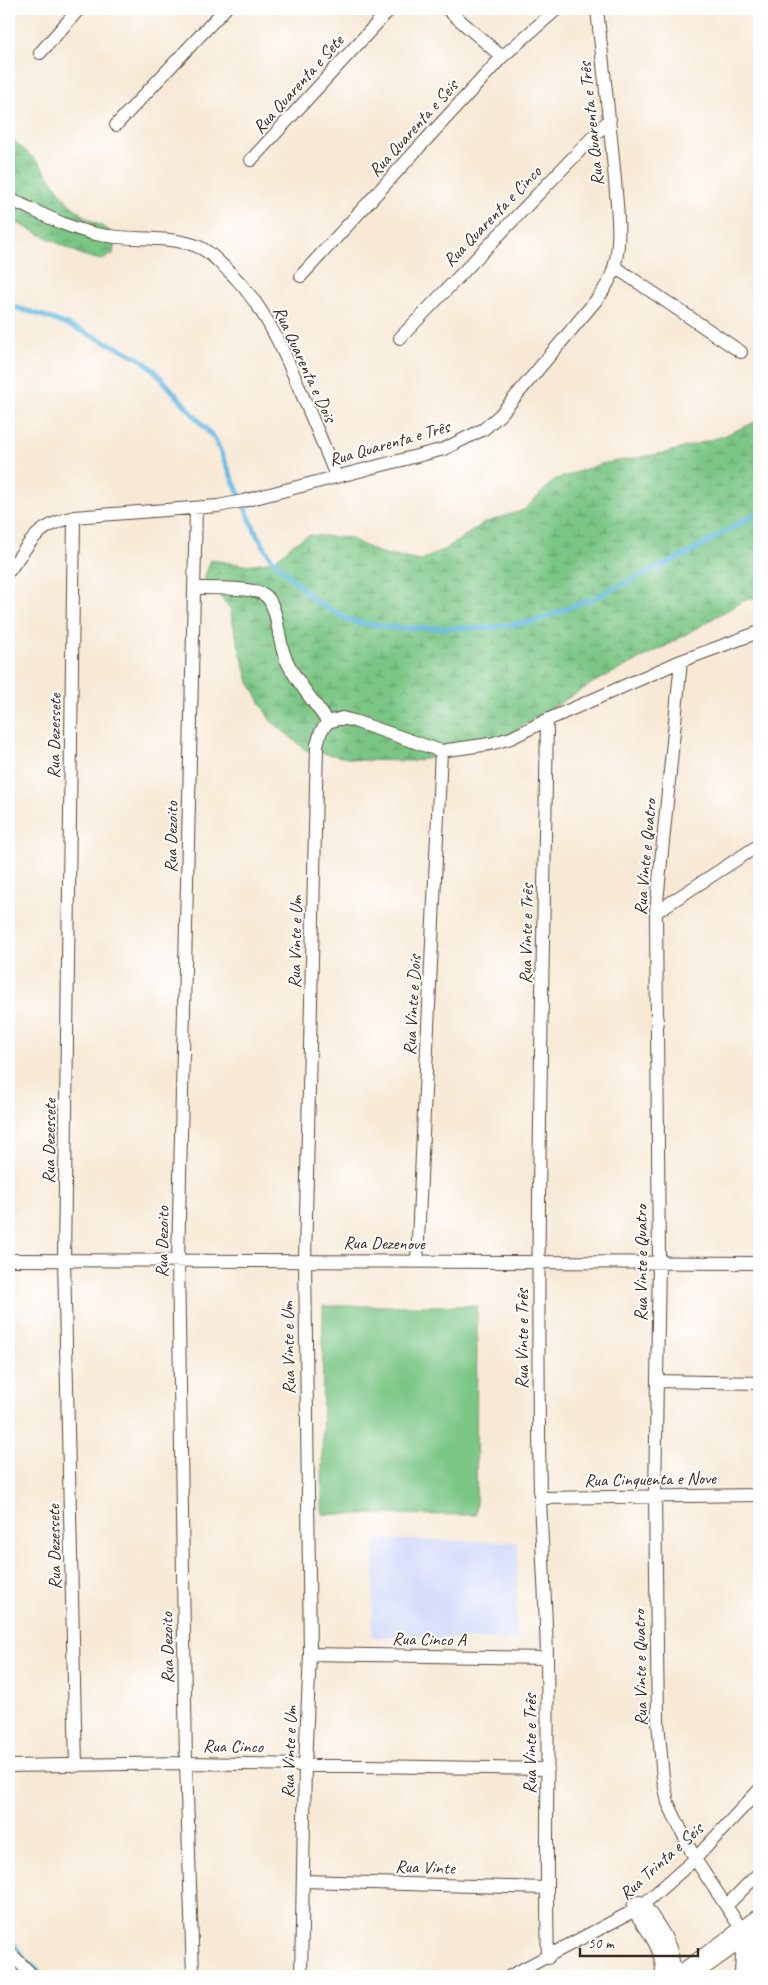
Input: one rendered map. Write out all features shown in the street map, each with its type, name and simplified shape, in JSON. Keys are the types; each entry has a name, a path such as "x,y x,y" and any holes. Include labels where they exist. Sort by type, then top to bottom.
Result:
{"highway":[{"path":"639,1908 659,1935 666,1951 668,1976"},
{"path":"749,1971 748,1956 752,1927"},
{"path":"684,1976 752,1927"}],"street":[{"path":"40,53 79,9"},
{"path":"116,124 225,9"},
{"name":"Rua Quarenta e Sete","path":"252,160 390,9"},
{"path":"447,9 502,57"},
{"name":"Rua Quarenta e Seis","path":"301,276 502,57 557,9"},
{"name":"Rua Quarenta e Três","path":"9,571 34,537 45,527 59,520 74,516 196,508 243,502 444,448 484,429 500,415 598,298 608,284 615,267 618,244 618,220 610,119 597,9"},
{"name":"Rua Quarenta e Cinco","path":"400,338 610,119"},
{"name":"Rua Quarenta e Dois","path":"9,199 76,228 97,234 166,240 195,245 206,250 232,273 250,293 265,317 282,347 336,476"},
{"path":"615,267 741,352"},
{"name":"Rua Dezoito","path":"194,1976 186,1764 178,1260 196,508"},
{"name":"Rua Dezessete","path":"74,516 64,1260 76,1766"},
{"path":"194,588 255,591 266,594 272,604 284,655 289,667 328,722 342,718 441,750 490,744 511,738 547,720 681,661 759,632"},
{"name":"Rua Vinte e Quatro","path":"681,661 656,912 660,1262 655,1496 658,1722 662,1770 668,1802 695,1859 726,1906 752,1927"},
{"name":"Rua Vinte e Três","path":"547,720 539,1261 540,1498 547,1658 546,1888 548,1958"},
{"name":"Rua Vinte e Um","path":"301,1976 305,1765 310,1654 305,1260 317,745 321,731 328,722"},
{"name":"Rua Vinte e Dois","path":"417,1262 441,750"},
{"path":"656,912 759,844"},
{"name":"Rua Dezenove","path":"9,1260 759,1263"},
{"path":"657,1381 759,1383"},
{"name":"Rua Cinquenta e Nove","path":"540,1498 759,1495"},
{"name":"Rua Cinco A","path":"310,1654 547,1658"},
{"name":"Rua Cinco","path":"9,1766 186,1764 548,1769"},
{"name":"Rua Trinta e Seis","path":"510,1976 548,1958 639,1908 695,1859 759,1790"},
{"path":"726,1906 759,1873"},
{"name":"Rua Vinte","path":"304,1881 546,1888"},
{"path":"9,1952 33,1976"}],"shaded area":[{"path":"375,1539 518,1542 516,1640 372,1637"}],"green space":[{"path":"9,136 40,164 69,204 87,218 110,231 115,242 113,254 101,260 82,255 9,219"},
{"path":"759,420 759,596 743,601 664,647 596,681 490,746 414,761 358,760 306,750 270,720 249,682 230,608 204,578 211,560 244,565 274,561 293,544 309,535 350,538 377,552 419,561 444,550 484,523 524,510 554,480 601,464 665,453 724,436"},
{"path":"323,1306 477,1306 476,1515 322,1514"}],"waterway":[{"path":"9,306 48,317 85,332 132,355 153,369 215,439 257,535 271,558 315,601 347,619 361,623 396,628 485,628 533,622 594,598 689,553 759,512"},
{"path":"9,1931 15,1946 22,1956 44,1976"}]}
